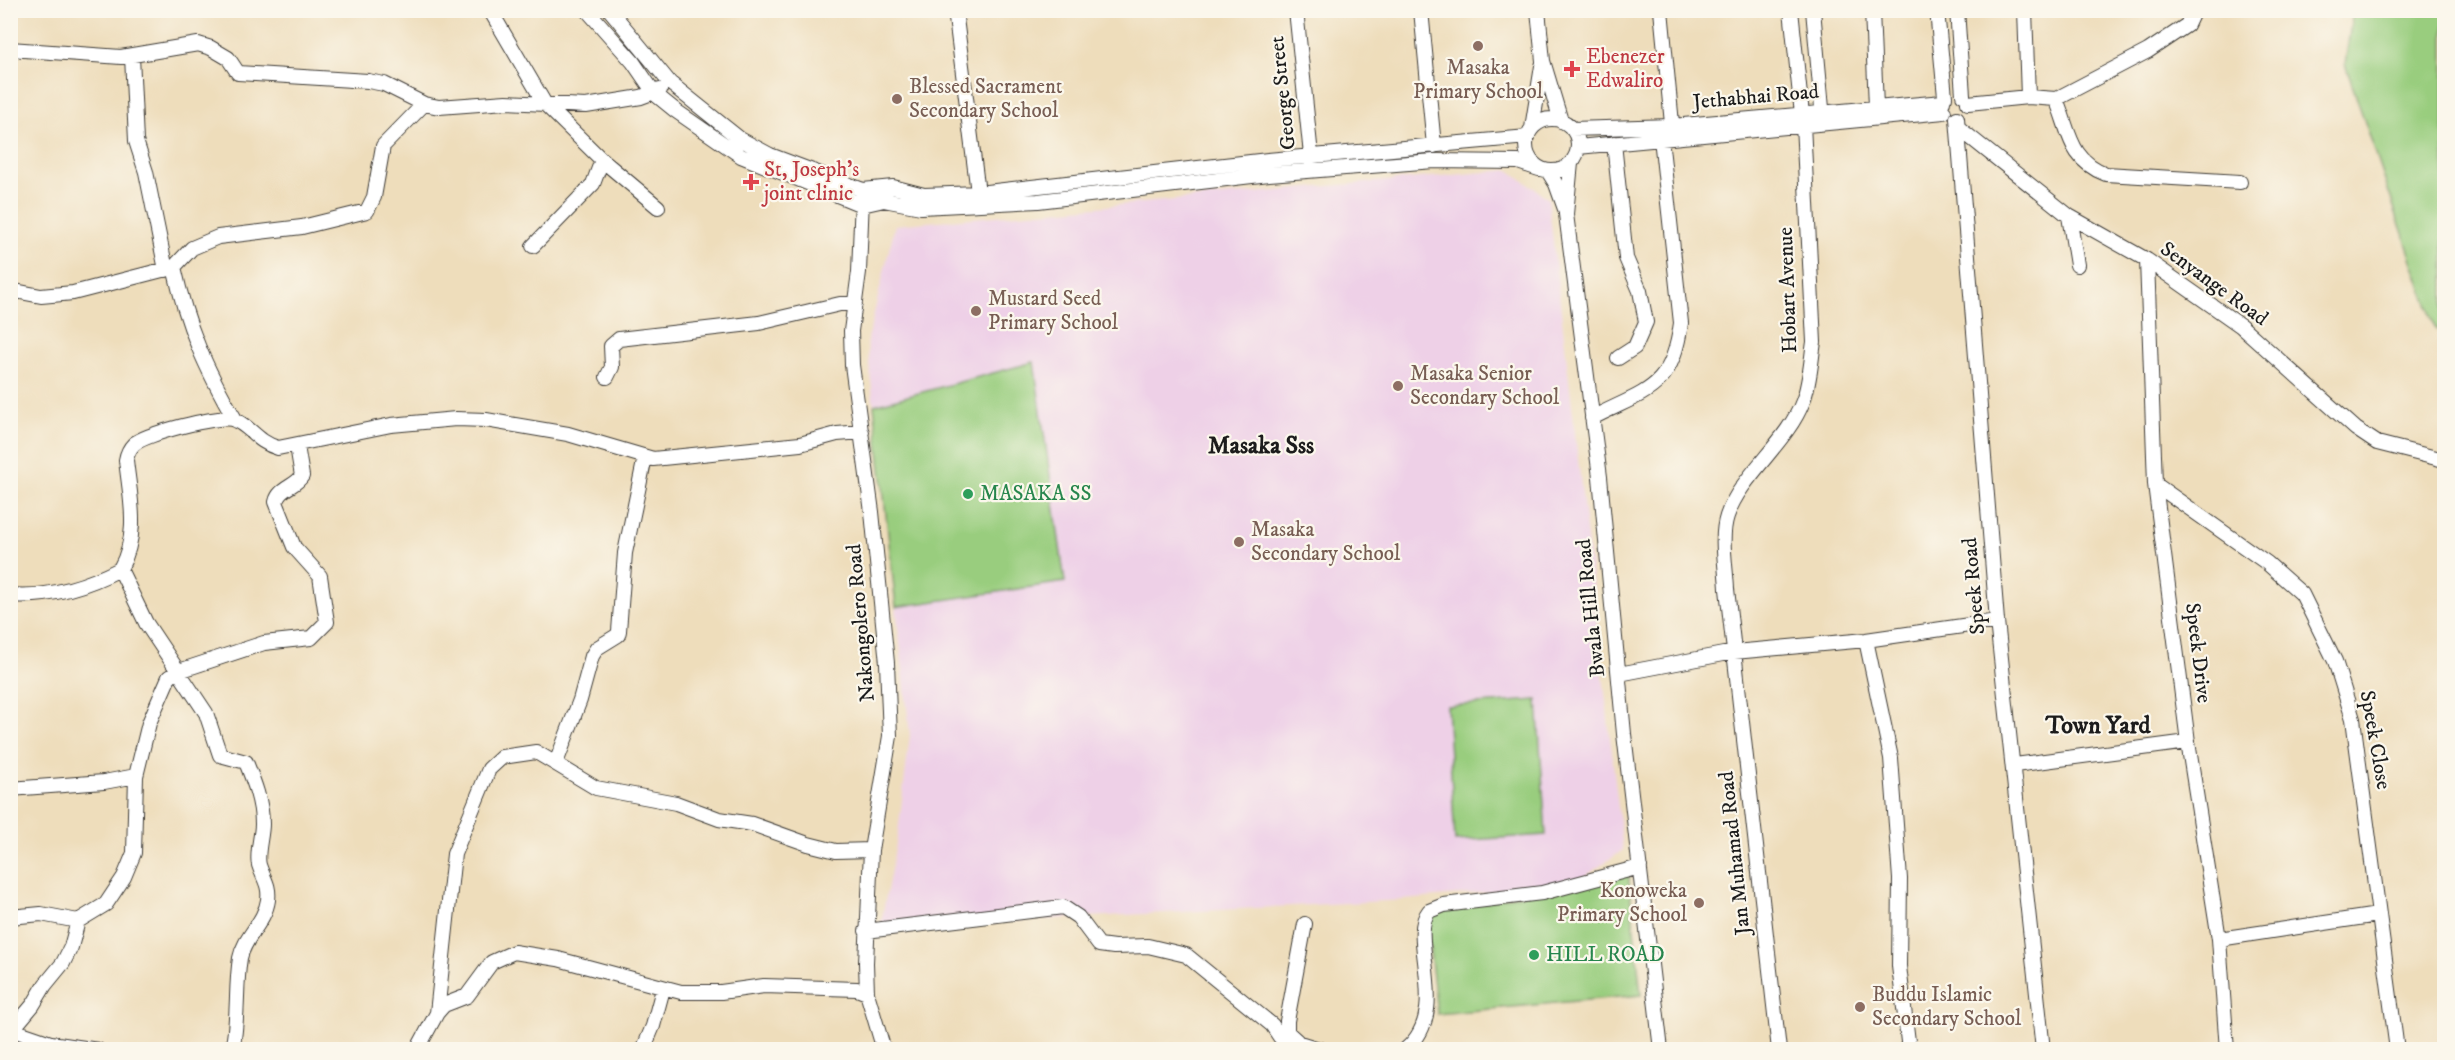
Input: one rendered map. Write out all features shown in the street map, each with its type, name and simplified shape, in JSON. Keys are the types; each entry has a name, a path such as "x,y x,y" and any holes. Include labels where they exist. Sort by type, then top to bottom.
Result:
{"street":[{"path":"490,10 545,104 602,160 658,207"},
{"path":"587,10 633,62 655,93 741,156 862,205 884,200 921,207 1038,201 1530,133 1546,120 1567,125"},
{"path":"610,10 670,83 740,139 770,155 863,190 893,188 924,195 978,193 1312,164 1434,161 1518,162 1543,170 1560,170 1571,163 1578,147 1567,125 1543,61 1538,10"},
{"path":"955,10 978,193"},
{"name":"George Street","path":"1296,10 1312,164"},
{"path":"1421,10 1434,146"},
{"path":"1592,418 1644,393 1667,373 1678,347 1681,323 1661,10"},
{"name":"Hobart Avenue","path":"1734,652 1727,589 1725,526 1728,513 1790,425 1803,401 1814,342 1802,119 1791,10"},
{"path":"1813,10 1823,117"},
{"path":"1872,10 1876,107"},
{"path":"1936,10 1944,104"},
{"path":"1957,10 1966,99 1966,113 1959,124"},
{"path":"2025,10 2028,97"},
{"path":"1944,104 1953,92 1966,99 2028,97 2056,99 2148,51 2187,25 2194,10"},
{"path":"10,49 104,57 132,56 198,44 211,48 228,58 238,73 368,81 384,84 424,104 439,107 506,102 586,106 655,93 670,83"},
{"path":"132,56 136,141 184,313 193,336 236,421 268,446 278,448 297,446 391,425 471,419 568,434 645,457 734,452 800,444 837,434 862,432"},
{"path":"1543,61 1526,145 1527,154 1556,184 1566,214"},
{"path":"2056,99 2078,157 2089,168 2106,174 2240,182"},
{"path":"10,290 58,296 170,268 192,248 218,237 302,227 367,211 374,197 382,150 386,141 424,104"},
{"name":"Jethabhai Road","path":"1823,117 1876,107 1944,104"},
{"name":"Jethabhai Road","path":"1578,147 1669,133 1944,104"},
{"name":"Senyange Road","path":"1944,104 1959,124 2068,216 2147,261 2241,326 2363,434 2385,446 2445,460"},
{"name":"Speek Road","path":"1959,124 1997,621 2043,1050"},
{"name":"Jethabhai Road","path":"1567,125 1669,133"},
{"path":"1614,142 1626,258 1640,291 1646,322 1635,347 1618,358"},
{"path":"533,246 593,184 602,160"},
{"name":"Bwala Hill Road","path":"1571,163 1566,214 1592,418 1661,1050"},
{"name":"Nakongolero Road","path":"863,190 859,272 851,331 852,364 862,432 890,700 888,759 871,850 866,931 867,993 884,1050"},
{"path":"2068,216 2077,265"},
{"name":"Speek Drive","path":"2147,261 2155,484 2188,742 2219,939 2227,1050"},
{"path":"607,377 612,367 611,346 619,339 759,323 840,304 855,304"},
{"path":"232,1050 238,1029 236,993 241,954 264,915 268,899 267,880 259,864 262,812 246,762 220,754 206,713 146,623 120,569 132,530 133,506 126,460 135,444 216,418 236,421"},
{"path":"10,917 41,914 78,921 106,904 130,865 134,853 136,776 149,723 165,682 179,671 264,644 311,638 327,622 320,576 294,547 276,501 279,494 298,482 302,476 297,446"},
{"path":"556,763 580,700 592,656 597,648 618,635 625,553 645,457"},
{"name":"Speek Close","path":"2155,484 2267,563 2306,599 2335,662 2353,719 2397,1050"},
{"path":"10,595 62,590 97,580 120,569"},
{"path":"1619,674 1734,652 1866,640 1997,621"},
{"path":"1866,640 1890,758 1899,879 1899,966 1909,1050"},
{"name":"Jan Muhamad Road","path":"1734,652 1775,1045"},
{"path":"2014,765 2188,742"},
{"path":"437,1013 454,854 489,769 502,757 527,752 546,756 577,780 596,788 676,803 719,819 752,824 818,846 844,851 871,850"},
{"path":"10,789 73,785 136,776"},
{"path":"1405,1050 1419,1037 1426,1022 1427,978 1424,924 1429,912 1444,905 1542,893 1640,867"},
{"path":"866,931 1063,907 1078,916 1099,945 1148,946 1189,956 1272,1025 1280,1037 1322,1050"},
{"path":"2219,939 2378,915"},
{"path":"78,921 71,947 63,963 45,985 33,1005 11,1030 49,1046 98,1050"},
{"path":"1298,1043 1287,1032 1287,1021 1305,924"},
{"path":"417,1050 437,1013 448,1003 466,996 492,962 514,952 566,961 663,989 698,992 783,986 857,989 867,993"},
{"path":"643,1050 663,989"}],"shaded area":[{"name":"Masaka Secondary School","path":"1509,170 1548,198 1623,850 1584,877 1547,887 1404,900 880,928 898,833 910,735 867,343 895,225"}],"green space":[{"path":"2353,11 2444,11 2444,325 2436,330 2345,64"},
{"name":"MASAKA SS","path":"1034,362 1065,582 896,607 874,405"},
{"path":"1537,700 1546,835 1455,841 1447,706"},
{"name":"HILL ROAD","path":"1628,871 1641,995 1437,1014 1426,915"}],"place":[{"name":"Masaka Primary School","path":"1478,46"},
{"name":"Ebenezer Edwaliro","path":"1572,69"},
{"name":"Blessed Sacrament Secondary School","path":"897,99"},
{"name":"St, Joseph's joint clinic","path":"751,182"},
{"name":"Mustard Seed Primary School","path":"976,311"},
{"name":"Masaka Senior Secondary School","path":"1398,386"},
{"name":"MASAKA SS","path":"968,494"},
{"name":"Masaka Secondary School","path":"1239,542"},
{"name":"Konoweka Primary School","path":"1699,903"},
{"name":"HILL ROAD","path":"1534,955"},
{"name":"Buddu Islamic Secondary School","path":"1860,1007"}],"district":[{"name":"Masaka Sss","path":"1261,446"},
{"name":"Town Yard","path":"2098,726"}]}
